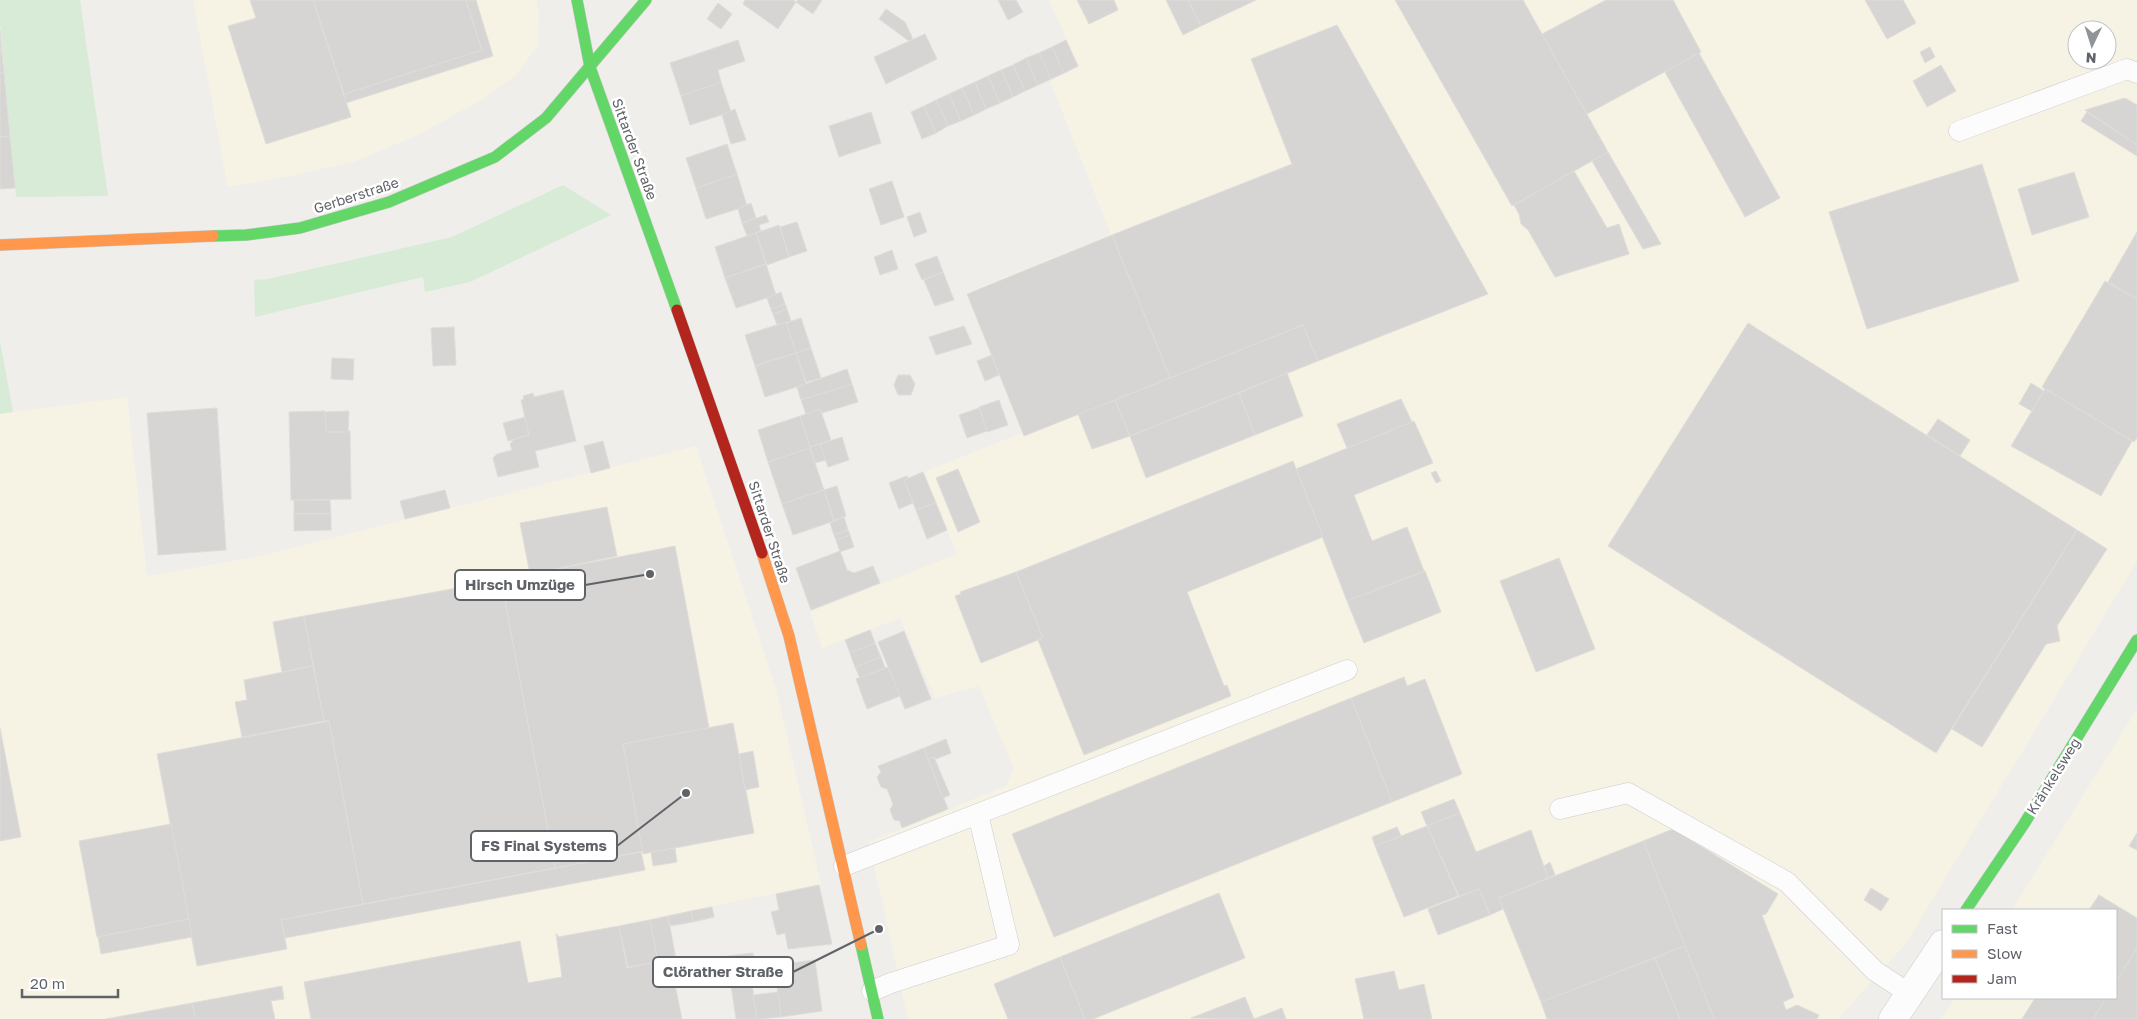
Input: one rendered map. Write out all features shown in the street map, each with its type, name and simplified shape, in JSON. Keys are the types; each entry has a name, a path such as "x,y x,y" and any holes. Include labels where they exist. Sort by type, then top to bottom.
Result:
{"street":[{"name":"Sittarder Straße","path":"577,0 590,67 743,495 789,636 844,866 878,1019"},
{"name":"Gerberstraße","path":"0,244 246,235 300,228 389,202 495,157 546,118 646,0"},
{"name":"Kränkelsweg","path":"1967,909 2024,824 2137,640"},
{"path":"1893,1019 1942,946"}],"lane":[{"path":"1960,131 2127,68 2137,73"},
{"path":"844,866 1348,670"},
{"path":"1560,809 1628,793 1786,882 1875,971 1910,994"},
{"path":"872,991 891,983 1009,945 978,814"}],"shaded area":[{"path":"193,0 536,0 539,12 538,45 516,75 483,99 418,135 353,162 281,178 228,187"},
{"path":"1049,0 2137,0 2137,562 1906,943 1838,1019 908,1019 869,842 1006,786 1014,769 979,686 935,698 900,618 822,648 810,612 957,554 924,472 1022,433 966,293 1111,234 1050,81 1079,67"},
{"path":"127,397 147,576 261,556 696,446 777,692 821,884 619,925 628,968 670,959 683,1019 0,1019 0,414"},
{"path":"2137,709 2137,1019 1941,1019 1954,999 2117,999 2117,909 2013,909"}],"green space":[{"path":"0,0 80,0 108,196 16,197 0,23"},
{"path":"563,185 611,215 470,282 425,292 423,277 255,317 254,280 268,279 452,237"},
{"path":"0,341 13,412 0,414"}],"building":[{"path":"250,0 313,0 351,117 266,144 228,26 256,18"},
{"path":"313,0 466,0 482,50 344,94"},
{"path":"466,0 476,0 493,56 346,103 344,94 482,50"},
{"path":"745,0 793,0 796,2 778,29 743,4"},
{"path":"798,0 822,0 813,14 796,2"},
{"path":"998,0 1016,0 1023,12 1008,20"},
{"path":"1077,0 1114,0 1118,10 1089,24"},
{"path":"1166,0 1188,0 1201,26 1183,35"},
{"path":"1188,0 1256,0 1201,26"},
{"path":"1395,0 1523,0 1608,152 1512,206"},
{"path":"1606,0 1673,0 1701,52 1587,114 1542,34"},
{"path":"1865,0 1903,0 1916,23 1887,39"},
{"path":"718,3 732,14 721,29 707,19"},
{"path":"886,9 905,22 913,39 909,41 879,19"},
{"path":"1337,25 1488,294 1318,361 1303,325 1170,378 1112,235 1292,164 1251,59"},
{"path":"0,30 2,53 0,53"},
{"path":"925,34 937,59 886,84 874,57"},
{"path":"738,40 745,61 718,70 721,82 681,96 670,63"},
{"path":"1066,40 1078,66 1064,73 1052,47"},
{"path":"1052,47 1064,73 1051,79 1039,53"},
{"path":"1930,47 1935,57 1925,63 1920,52"},
{"path":"0,53 2,53 3,64 0,64"},
{"path":"1039,53 1051,79 1038,85 1026,58"},
{"path":"1699,53 1780,198 1745,217 1665,72"},
{"path":"1026,58 1038,85 1025,91 1013,65"},
{"path":"0,64 3,64 4,73 0,73"},
{"path":"1013,65 1025,91 1013,97 1001,70"},
{"path":"1941,65 1956,91 1927,107 1913,81"},
{"path":"1001,70 1013,97 1000,103 988,76"},
{"path":"0,73 4,73 10,136 0,137"},
{"path":"988,76 1000,103 986,109 975,82"},
{"path":"721,82 731,112 690,125 681,96"},
{"path":"975,82 986,109 974,115 962,88"},
{"path":"962,88 974,115 961,121 949,94"},
{"path":"949,94 961,121 948,126 936,100"},
{"path":"2125,98 2137,105 2137,145 2085,110"},
{"path":"936,100 948,126 936,133 924,106"},
{"path":"924,106 936,133 922,139 911,112"},
{"path":"735,109 746,140 731,144 722,115"},
{"path":"871,112 881,143 839,157 829,126"},
{"path":"2087,112 2137,145 2137,156 2081,121"},
{"path":"10,136 15,188 0,189 0,137"},
{"path":"727,144 737,174 696,188 686,158"},
{"path":"1608,152 1661,244 1643,249 1592,161"},
{"path":"1982,164 2019,281 1867,329 1829,212"},
{"path":"1574,171 1607,228 1619,224 1629,254 1555,277 1528,230 1521,224 1519,214 1514,205"},
{"path":"2074,172 2089,217 2032,235 2018,189"},
{"path":"737,174 747,206 706,219 696,188"},
{"path":"892,181 904,217 881,225 869,189"},
{"path":"751,203 756,218 742,223 738,209"},
{"path":"920,212 927,232 914,237 907,217"},
{"path":"766,215 769,222 759,225 761,231 747,236 742,223"},
{"path":"797,222 807,251 789,257 780,227"},
{"path":"779,225 789,257 767,265 756,233"},
{"path":"2137,232 2137,299 2108,282"},
{"path":"756,233 766,264 725,278 715,247"},
{"path":"1112,235 1170,378 1024,436 967,294"},
{"path":"892,250 898,269 880,275 874,257"},
{"path":"937,256 943,272 922,280 915,264"},
{"path":"766,264 776,295 736,308 725,278"},
{"path":"943,272 954,300 935,306 924,280"},
{"path":"2105,281 2137,299 2137,438 2134,442 2042,387"},
{"path":"781,292 785,304 771,309 767,298"},
{"path":"785,304 787,309 773,314 771,309"},
{"path":"787,309 791,321 777,325 773,314"},
{"path":"801,318 811,348 796,353 786,323"},
{"path":"786,322 796,353 755,366 745,335"},
{"path":"1748,323 2077,530 1936,753 1608,546"},
{"path":"1303,325 1318,361 1130,436 1115,400"},
{"path":"964,326 972,344 936,355 929,337"},
{"path":"454,327 456,365 433,366 431,328"},
{"path":"811,348 821,378 806,382 796,353"},
{"path":"796,353 806,384 765,397 755,366"},
{"path":"992,355 999,375 985,381 977,361"},
{"path":"332,358 354,359 353,380 331,379"},
{"path":"847,369 852,384 801,400 797,387"},
{"path":"1287,373 1303,416 1255,435 1239,393"},
{"path":"898,375 910,375 915,384 911,395 898,395 894,385"},
{"path":"2031,383 2044,391 2032,411 2019,404"},
{"path":"852,384 858,402 822,413 820,409 806,414 801,400"},
{"path":"2045,389 2132,441 2101,496 2011,446"},
{"path":"563,390 576,441 535,451 539,467 498,477 493,458 497,454 512,450 510,444 514,439 529,435 521,400 524,399 523,396 533,393 534,397"},
{"path":"1239,393 1255,435 1146,478 1130,436"},
{"path":"1401,399 1412,422 1347,448 1337,424"},
{"path":"999,400 1008,425 987,432 979,407"},
{"path":"1115,400 1130,436 1092,449 1078,414"},
{"path":"217,408 226,550 158,555 147,413"},
{"path":"979,408 987,431 967,438 959,415"},
{"path":"820,409 831,440 810,447 800,416"},
{"path":"325,411 326,432 350,431 351,499 291,500 289,412"},
{"path":"349,411 348,432 326,432 325,412"},
{"path":"800,416 810,448 768,462 758,430"},
{"path":"525,417 529,435 508,441 503,423"},
{"path":"1938,419 1970,440 1960,456 1927,435"},
{"path":"1414,421 1433,463 1354,495 1372,541 1407,527 1424,571 1347,601 1296,469"},
{"path":"842,437 849,460 828,467 820,444"},
{"path":"603,441 610,468 591,473 584,446"},
{"path":"820,444 826,460 815,463 810,447"},
{"path":"810,448 824,490 782,504 768,462"},
{"path":"1293,461 1323,537 1187,592 1224,686 1227,685 1231,696 1084,755 1038,640 1043,638 1016,572"},
{"path":"958,469 980,522 958,532 936,478"},
{"path":"1436,471 1441,481 1436,483 1431,473"},
{"path":"923,472 936,503 916,510 904,480"},
{"path":"907,476 908,479 904,480 913,503 899,509 889,483"},
{"path":"837,486 846,516 834,520 824,490"},
{"path":"445,490 450,508 405,519 400,501"},
{"path":"824,490 834,521 793,535 782,504"},
{"path":"294,500 330,500 331,514 294,514"},
{"path":"936,503 947,530 927,539 916,510"},
{"path":"607,507 617,556 530,574 520,523"},
{"path":"294,514 331,514 331,530 294,531"},
{"path":"844,517 848,530 834,535 830,523"},
{"path":"848,530 850,535 836,540 834,535"},
{"path":"2077,530 2107,549 2057,626 2060,641 2046,644 1982,747 1952,729"},
{"path":"850,535 854,547 840,552 836,540"},
{"path":"675,546 709,728 623,744 643,851 555,868 501,580"},
{"path":"840,551 847,570 854,573 873,566 880,583 811,610 796,568"},
{"path":"1559,558 1595,649 1536,672 1500,581"},
{"path":"1425,571 1441,612 1364,643 1347,601"},
{"path":"1016,572 1043,638 981,663 955,596 961,594 960,592"},
{"path":"501,580 555,868 363,904 329,721 324,721 304,616"},
{"path":"304,616 313,666 282,672 273,622"},
{"path":"870,630 875,643 850,653 845,640"},
{"path":"904,631 931,699 905,709 878,642"},
{"path":"875,643 881,657 855,667 850,653"},
{"path":"881,657 885,668 860,678 855,667"},
{"path":"313,666 324,721 242,737 235,702 247,700 244,680"},
{"path":"888,667 900,696 867,709 856,679"},
{"path":"1404,677 1407,686 1425,679 1462,774 1392,802 1351,698"},
{"path":"1351,698 1392,802 1054,937 1012,834"},
{"path":"329,721 363,904 281,920 287,949 197,966 157,754"},
{"path":"733,723 754,833 643,854 623,744"},
{"path":"0,728 21,837 0,841"},
{"path":"946,739 951,753 936,759 934,757 928,759 924,748"},
{"path":"924,748 948,809 902,828 900,821 894,820 890,810 893,804 887,789 881,787 877,777 881,772 878,766"},
{"path":"753,751 759,787 745,790 739,754"},
{"path":"934,757 950,795 943,798 928,759"},
{"path":"1454,799 1460,813 1427,826 1421,812"},
{"path":"1460,813 1476,852 1531,830 1548,878 1499,898 1503,909 1490,915 1479,889 1459,896 1427,826"},
{"path":"171,824 189,919 97,937 79,841"},
{"path":"1427,826 1458,896 1404,917 1375,846"},
{"path":"1397,827 1401,836 1375,846 1372,837"},
{"path":"1673,829 1778,894 1766,914 1762,915 1794,997 1783,1002 1786,1010 1797,1005 1819,1015 1817,1019 1714,1019 1643,841"},
{"path":"2137,833 2137,850 2129,846"},
{"path":"1643,841 1685,946 1541,1002 1499,898"},
{"path":"675,848 677,862 653,866 651,852"},
{"path":"641,852 645,870 285,938 281,920"},
{"path":"1550,862 1555,875 1548,878 1544,866"},
{"path":"819,885 832,944 788,949 785,933 777,935 771,912 779,910 776,894"},
{"path":"1871,888 1889,899 1881,911 1864,900"},
{"path":"1479,889 1490,915 1438,935 1428,909"},
{"path":"1219,893 1245,958 1093,1019 1085,1019 1060,957"},
{"path":"2099,895 2137,918 2137,948 2117,980 2117,909 2090,909"},
{"path":"712,907 714,917 693,922 691,911"},
{"path":"691,911 693,922 670,926 668,916"},
{"path":"668,916 676,959 658,962 650,920"},
{"path":"189,919 192,937 101,954 98,937"},
{"path":"650,920 658,962 628,967 619,926"},
{"path":"619,926 627,968 670,959 682,1019 311,1019 304,982 520,941 528,983 562,977 556,934 558,937"},
{"path":"1685,946 1714,1019 1680,1019 1655,958"},
{"path":"2137,948 2137,1019 2093,1019 2105,999 2117,999 2117,980"},
{"path":"753,953 755,968 729,972 727,956"},
{"path":"1060,957 1085,1019 1008,1019 994,984"},
{"path":"1655,958 1680,1019 1547,1019 1541,1002"},
{"path":"815,960 822,1011 781,1017 774,965"},
{"path":"750,969 757,1019 736,1019 729,972"},
{"path":"1394,971 1399,990 1424,984 1432,1019 1364,1019 1355,979"},
{"path":"282,986 284,999 271,1001 275,1019 195,1019 192,1003"},
{"path":"778,992 781,1017 757,1019 753,995"},
{"path":"1245,997 1254,1019 1191,1018"},
{"path":"2034,999 2105,999 2093,1019 2022,1019"},
{"path":"192,1003 195,1019 106,1019"},
{"path":"1282,1008 1286,1019 1254,1019"}],"traffic: fast":[{"path":"577,0 590,67 677,310"},
{"path":"213,236 246,235 300,228 389,202 495,157 546,118 646,0"},
{"path":"1967,909 2024,824 2137,640"},
{"path":"861,945 878,1019"}],"traffic: slow":[{"path":"0,245 213,236"},
{"path":"762,553 789,636 861,945"}],"traffic: jam":[{"path":"677,310 762,553"}],"place":[{"name":"Hirsch Umzüge","path":"650,574"},
{"name":"FS Final Systems","path":"686,793"},
{"name":"Clörather Straße","path":"879,929"}]}
